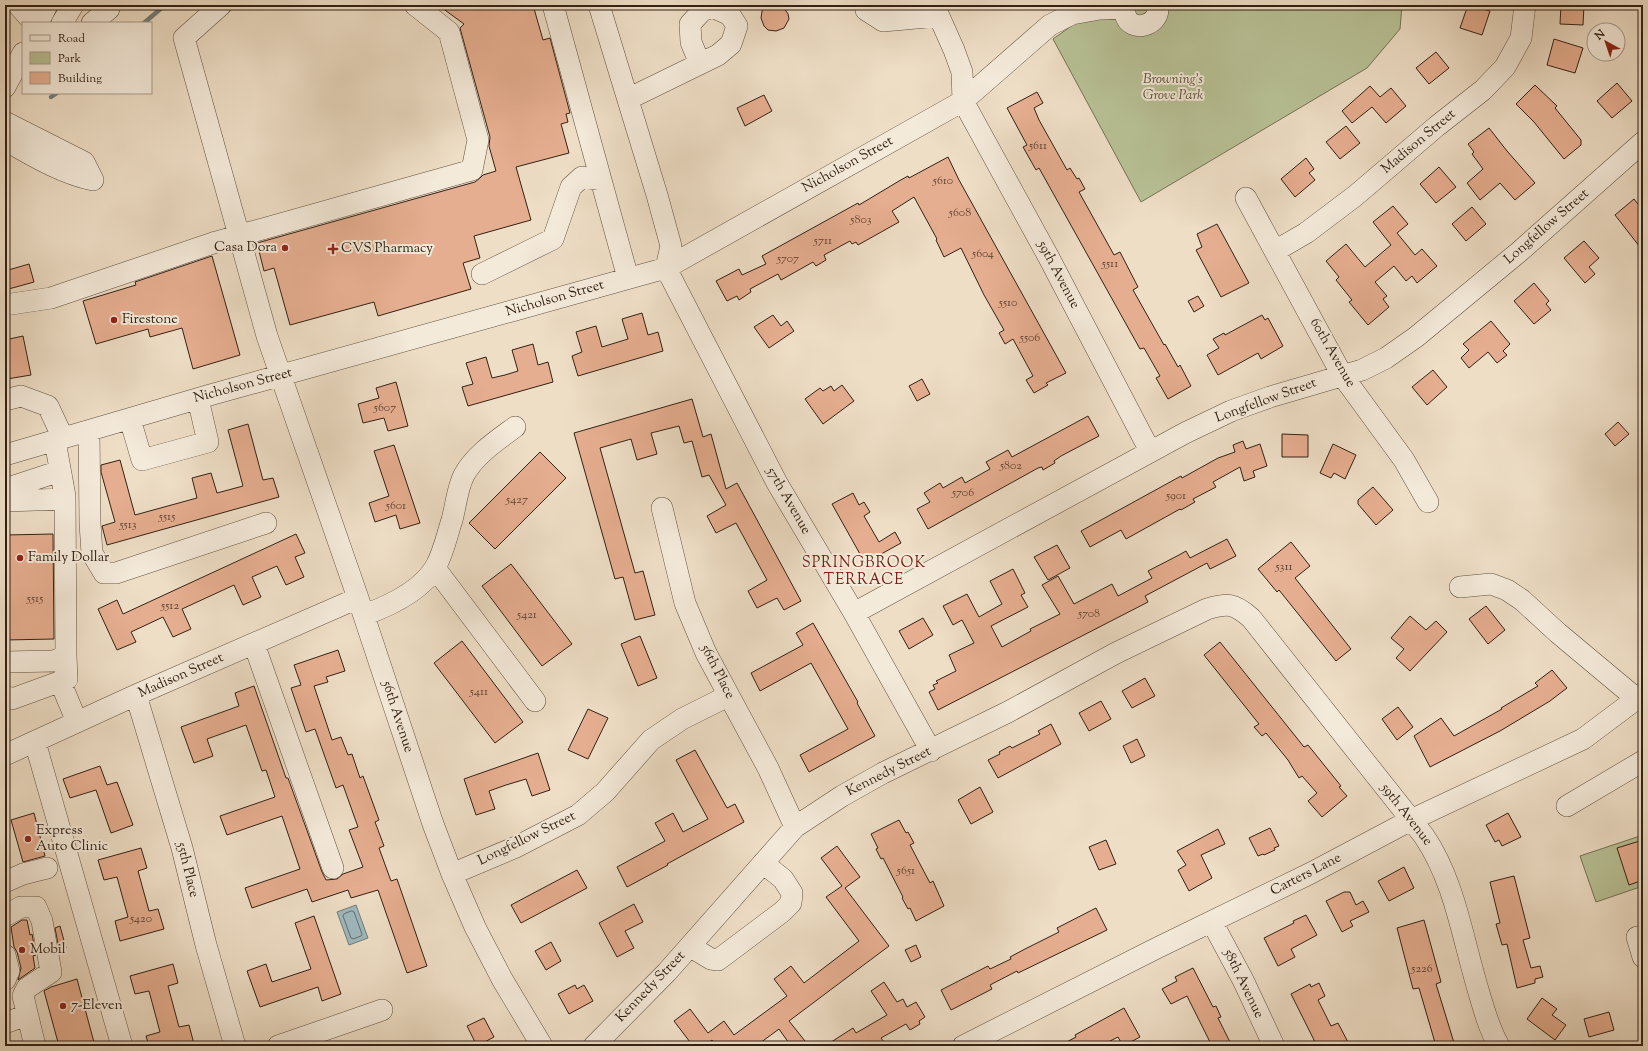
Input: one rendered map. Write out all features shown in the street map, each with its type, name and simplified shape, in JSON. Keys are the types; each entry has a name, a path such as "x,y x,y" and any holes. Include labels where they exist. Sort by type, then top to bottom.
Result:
{"street":[{"path":"18,5 43,18"},
{"path":"63,22 73,5"},
{"path":"93,22 109,9 103,5"},
{"name":"56th Avenue","path":"221,5 184,38 267,336 361,607 430,817 452,874 475,927 500,975 542,1046"},
{"path":"5,305 51,298 216,242 472,170 478,140 449,32 415,5"},
{"path":"553,5 628,278"},
{"path":"599,5 657,194 670,246 666,268"},
{"path":"866,5 866,10 883,21 936,10 962,72 963,101"},
{"path":"1123,7 1126,18 1132,24 1145,26 1153,21 1157,15 1157,5"},
{"name":"Madison Street","path":"1275,251 1306,233 1355,196 1437,126 1483,90 1505,67 1521,38 1525,5"},
{"name":"Nicholson Street","path":"6,452 59,440 130,418 666,268 963,101 1050,25 1072,14 1123,7"},
{"path":"5,87 18,58"},
{"path":"628,99 700,64"},
{"name":"59th Avenue","path":"963,101 1048,256 1150,451"},
{"path":"5,122 84,162 93,180 74,176 39,160 5,140"},
{"name":"Longfellow Street","path":"854,613 1185,433 1232,411 1270,397 1362,370 1386,358 1416,337 1519,252 1643,142"},
{"path":"482,274 553,240 571,187 582,177 601,180"},
{"name":"60th Avenue","path":"1246,198 1342,375 1404,460 1428,502"},
{"name":"57th Avenue","path":"666,268 777,483 854,613 930,751"},
{"path":"5,400 21,396 48,406 59,440 60,471 65,499 67,679 12,699 5,696"},
{"path":"130,418 142,460 208,442 198,399"},
{"path":"515,427 488,448 470,466 464,476 459,489 442,553 435,568 535,701"},
{"path":"88,431 92,553 104,573 116,572 266,523"},
{"path":"5,489 60,471"},
{"path":"5,501 65,499"},
{"name":"56th Place","path":"662,508 685,603 706,653 768,768 795,827"},
{"name":"Madison Street","path":"5,755 136,695 254,644 361,607 390,605 422,582 435,568"},
{"path":"1460,587 1491,584 1507,590 1640,697"},
{"name":"Kennedy Street","path":"594,1046 691,946 795,827 842,796 883,773 1008,712 1116,653 1207,609 1221,605 1231,605 1240,608 1251,618"},
{"name":"59th Avenue","path":"1251,618 1411,820 1435,853 1445,874 1482,1004 1493,1035 1499,1046"},
{"path":"254,644 333,868"},
{"path":"5,662 54,661 66,656"},
{"path":"60,681 77,722"},
{"name":"55th Place","path":"136,695 180,841 206,945 234,1046"},
{"name":"Longfellow Street","path":"452,874 516,847 578,815 605,792 651,740 682,719 728,696"},
{"name":"Carters Lane","path":"963,1046 1143,955 1212,922 1411,820 1583,739 1640,697"},
{"path":"35,742 122,1046"},
{"path":"1567,806 1643,761"},
{"path":"691,946 711,959 718,960 782,912 791,903 792,893 783,879 763,863"},
{"path":"5,882 23,874 47,868"},
{"path":"5,916 21,907 36,907 42,921 51,972 27,988 23,996 35,1046"},
{"name":"58th Avenue","path":"1212,922 1243,980 1274,1046"},
{"path":"1638,937 1643,957"},
{"path":"5,955 9,971 5,980"},
{"path":"278,1046 382,1010"},
{"path":"5,1023 27,1015"}],"green space":[{"name":"Browning's Grove Park","path":"1101,5 1402,5 1400,29 1367,68 1141,202 1053,39"},
{"path":"1643,835 1643,886 1596,902 1580,856"}],"water":[{"path":"356,905 368,938 349,945 337,912"}],"building":[{"path":"438,5 533,5 543,40 550,38 570,113 566,114 568,122 561,124 569,153 516,167 531,220 474,236 480,258 463,263 471,289 378,316 374,302 290,325 274,268 264,271 257,243 475,182 483,175 496,171 489,146 490,137 460,28 464,24"},
{"path":"763,5 782,5 788,14 789,19 784,28 776,31 768,30 764,26 761,18"},
{"path":"1468,5 1490,11 1482,35 1460,28"},
{"path":"1561,5 1584,5 1583,25 1560,24"},
{"path":"1554,39 1583,48 1575,73 1547,65"},
{"path":"1436,52 1449,68 1429,84 1416,68"},
{"path":"1617,83 1632,101 1612,118 1597,101"},
{"path":"1535,85 1557,106 1555,108 1581,140 1581,145 1564,159 1534,122 1516,104"},
{"path":"1370,86 1380,97 1391,88 1406,106 1386,123 1372,107 1352,123 1342,111"},
{"path":"1037,92 1043,103 1034,108 1039,120 1067,170 1070,168 1077,179 1079,178 1085,189 1079,192 1114,255 1120,252 1138,287 1133,290 1164,345 1165,344 1178,367 1180,365 1191,386 1168,399 1156,378 1160,376 1144,348 1140,349 1039,168 1036,170 1023,147 1027,145 1007,108"},
{"path":"764,95 772,111 745,126 737,108"},
{"path":"1346,126 1360,143 1340,159 1326,142"},
{"path":"1489,128 1535,183 1515,200 1500,183 1480,200 1467,183 1483,169 1472,154 1474,152 1468,144"},
{"path":"948,157 959,180 1066,373 1046,383 1048,385 1034,393 1026,380 1033,376 1013,339 1005,344 999,333 1004,330 984,295 961,248 944,257 936,240 937,239 914,197 892,211 899,222 858,245 856,242 852,244 850,241 824,255 826,260 816,266 813,262 781,280 778,274 750,289 751,292 739,300 737,296 727,301 716,281 739,269 742,275 766,264 762,256 858,203 859,205 908,176 909,178"},
{"path":"1306,158 1314,169 1309,173 1315,180 1295,197 1281,179"},
{"path":"1439,167 1456,187 1436,203 1420,184"},
{"path":"1634,199 1638,204 1643,200 1643,251 1615,215"},
{"path":"1393,206 1408,224 1397,233 1415,255 1422,249 1437,266 1417,283 1412,276 1406,281 1394,266 1375,282 1387,296 1383,299 1389,307 1368,325 1349,302 1352,300 1336,280 1339,277 1326,261 1346,244 1365,267 1391,245 1373,222"},
{"path":"1472,207 1486,224 1466,241 1452,224"},
{"path":"1217,224 1249,283 1221,297 1196,250 1202,247 1197,234"},
{"path":"1584,241 1599,258 1589,267 1595,274 1585,283 1564,258"},
{"path":"212,256 240,355 193,369 182,328 150,337 148,329 96,344 83,301 136,285 135,282"},
{"path":"29,264 34,282 5,290 5,271"},
{"path":"1534,283 1549,301 1546,304 1551,310 1534,324 1514,301"},
{"path":"1198,296 1204,306 1194,312 1188,301"},
{"path":"642,313 648,335 658,332 663,351 578,376 572,356 582,352 576,332 596,326 602,347 628,339 622,319"},
{"path":"773,315 781,326 787,321 794,331 769,348 754,327"},
{"path":"1262,315 1265,320 1268,318 1283,346 1261,359 1258,353 1218,375 1207,355 1219,348 1213,339 1224,333 1225,335"},
{"path":"1491,321 1510,344 1503,351 1507,355 1497,363 1488,352 1469,368 1461,358 1469,350 1463,344"},
{"path":"23,336 31,375 7,379 5,369 5,340"},
{"path":"533,344 538,365 548,362 553,382 468,406 462,387 473,384 466,363 486,357 492,378 505,375 518,371 512,350"},
{"path":"1433,370 1447,387 1427,405 1412,387"},
{"path":"922,379 930,394 917,401 909,386"},
{"path":"396,382 408,426 388,431 384,418 363,423 358,404 379,398 376,388"},
{"path":"842,385 854,401 823,424 805,399 820,388 823,391 831,386 834,391"},
{"path":"692,399 703,437 711,434 726,489 737,483 801,601 784,610 777,598 757,608 748,591 767,580 736,523 716,533 707,516 726,505 709,475 702,477 692,441 684,443 679,426 651,433 657,454 637,460 631,439 600,448 635,573 643,571 655,615 635,620 623,577 615,579 574,433"},
{"path":"1088,416 1099,436 1061,456 1054,461 1055,463 1043,470 1042,467 1038,468 928,529 917,509 930,502 924,493 940,483 943,488 962,477 965,483 990,469 986,462 1008,450 1012,457"},
{"path":"1618,422 1629,434 1615,446 1605,434"},
{"path":"248,424 263,480 273,478 279,497 107,545 102,526 115,522 101,472 101,465 120,460 135,515 197,498 192,478 211,473 217,493 243,486 228,430"},
{"path":"1282,434 1308,435 1308,457 1282,457"},
{"path":"1243,441 1246,449 1260,444 1267,466 1253,471 1255,477 1244,481 1240,467 1213,482 1216,487 1193,499 1195,502 1181,510 1180,509 1126,539 1121,530 1090,547 1081,531 1181,476 1182,478 1218,458 1235,452 1233,445"},
{"path":"1333,444 1356,455 1345,479 1334,473 1331,478 1320,473"},
{"path":"394,445 420,523 400,529 396,515 375,522 369,503 389,496 374,451"},
{"path":"540,452 566,478 495,549 469,523"},
{"path":"1373,487 1393,510 1376,525 1358,504 1358,500"},
{"path":"853,493 859,505 864,502 870,512 864,516 879,542 895,532 901,543 865,563 832,504"},
{"path":"53,534 54,639 5,640 5,535"},
{"path":"296,534 305,553 295,557 304,577 286,585 277,566 252,577 261,597 243,605 234,585 182,609 191,629 173,637 163,617 131,632 136,642 117,650 98,609 117,600 123,614"},
{"path":"1227,539 1236,556 1210,569 1207,563 1145,596 1148,602 938,710 929,692 935,689 933,685 938,683 936,681 956,671 949,655 974,643 962,620 953,625 943,606 967,594 979,617 1002,604 990,581 1013,569 1025,593 1021,595 1028,607 991,626 1002,647 1031,631 1030,629 1060,614 1042,585 1058,576 1074,604 1112,584 1118,596 1152,578 1148,571 1186,551 1190,558"},
{"path":"1291,542 1310,566 1295,578 1351,649 1336,661 1279,590 1277,592 1258,569"},
{"path":"1057,545 1070,568 1048,580 1034,557"},
{"path":"511,564 572,644 542,666 482,586"},
{"path":"1486,606 1505,630 1488,644 1469,619"},
{"path":"1410,616 1426,630 1436,621 1447,632 1410,671 1396,658 1404,649 1391,638"},
{"path":"923,618 933,635 909,649 899,631"},
{"path":"813,623 858,702 857,703 875,736 809,772 800,755 848,729 811,663 760,691 751,673 803,645 796,633"},
{"path":"640,636 657,678 638,686 621,644"},
{"path":"462,641 523,722 495,743 434,663"},
{"path":"1220,642 1304,747 1308,745 1341,786 1339,787 1347,796 1322,817 1308,801 1317,793 1302,776 1299,778 1288,760 1266,733 1262,736 1254,727 1259,724 1204,655"},
{"path":"338,650 345,671 326,677 328,682 314,686 332,740 341,737 348,755 352,754 360,778 363,776 379,820 375,822 384,846 379,848 391,881 397,879 427,966 407,973 378,890 351,898 348,890 312,902 307,889 252,908 245,888 300,869 282,816 227,835 220,816 275,797 266,770 262,771 246,725 207,739 213,756 194,763 181,727 239,706 235,693 254,686 286,778 288,778 326,880 337,879 343,874 363,867 349,830 358,827 343,785 336,788 315,729 306,732 291,688 301,685 294,665"},
{"path":"1552,670 1567,688 1550,701 1500,731 1430,767 1414,736 1441,718 1454,736 1502,709 1501,708 1538,686 1535,683"},
{"path":"1145,678 1155,696 1132,708 1122,691"},
{"path":"1101,701 1111,719 1089,731 1079,713"},
{"path":"1398,707 1413,727 1397,740 1382,719"},
{"path":"588,709 608,718 588,759 568,750"},
{"path":"1051,724 1061,744 998,778 988,760 1000,754 999,752 1010,746 1012,748 1040,734 1038,731"},
{"path":"1137,739 1145,756 1131,763 1123,746"},
{"path":"695,750 727,808 735,804 744,822 627,887 617,867 665,841 655,823 673,813 683,832 708,819 676,760"},
{"path":"538,753 550,790 532,796 526,779 506,785 489,791 495,809 476,815 464,779"},
{"path":"100,766 107,785 117,782 133,825 111,833 96,790 70,798 63,779"},
{"path":"980,787 993,812 971,824 958,800"},
{"name":"Express Auto Clinic","path":"34,813 45,856 23,862 11,820"},
{"path":"1508,813 1521,837 1502,846 1499,840 1495,842 1486,825"},
{"path":"899,820 906,833 908,832 914,843 910,845 930,883 933,881 944,906 916,921 910,908 908,909 902,898 903,897 883,858 881,859 876,849 878,848 871,834"},
{"path":"1270,828 1279,846 1274,848 1275,850 1258,856 1249,838"},
{"path":"1218,829 1225,844 1201,855 1212,878 1189,891 1178,870 1186,865 1177,851"},
{"path":"1106,840 1116,864 1099,870 1089,847"},
{"path":"1643,840 1643,880 1629,885 1617,848"},
{"path":"837,846 860,877 845,888 889,946 789,1021 809,1046 791,1046 779,1029 756,1046 716,1046 712,1040 704,1046 693,1046 674,1021 690,1009 708,1033 724,1021 734,1035 787,996 774,979 791,966 804,983 859,941 826,897 842,886 821,858"},
{"path":"141,848 147,868 138,871 149,911 158,909 164,929 120,941 115,921 128,917 117,877 104,880 98,860"},
{"path":"1404,867 1414,888 1389,901 1378,881"},
{"path":"577,870 587,888 521,923 511,905"},
{"path":"1514,876 1530,938 1523,940 1531,968 1540,966 1543,977 1535,979 1535,983 1517,988 1507,944 1502,945 1496,924 1500,923 1490,882"},
{"path":"1344,892 1350,892 1356,905 1363,901 1369,912 1350,921 1353,926 1342,932 1326,901"},
{"path":"634,904 643,922 625,931 634,948 617,957 599,923"},
{"path":"1096,908 1107,930 1018,973 1017,971 990,985 992,989 951,1010 941,990 988,966 990,969 1011,959 1010,957 1059,932 1057,928"},
{"path":"1306,915 1317,935 1291,949 1295,957 1278,966 1264,938 1294,923 1293,921"},
{"path":"314,916 341,994 322,1001 318,987 260,1007 247,971 266,964 272,982 311,969 295,923"},
{"path":"22,920 27,920 30,935 32,934 36,955 33,956 35,968 18,980 21,968 17,952 14,947 11,927"},
{"path":"1424,920 1441,982 1436,984 1455,1046 1436,1046 1419,988 1413,989 1397,928"},
{"path":"60,926 66,948 59,949 55,928"},
{"path":"551,942 561,961 546,970 535,951"},
{"path":"916,945 921,957 911,962 905,950"},
{"path":"173,964 178,983 168,986 179,1027 189,1025 194,1044 186,1046 149,1046 146,1036 160,1032 149,991 135,994 130,976"},
{"path":"1193,968 1213,1007 1216,1006 1221,1017 1218,1018 1232,1046 1212,1046 1187,996 1171,1004 1162,989 1177,981 1175,977"},
{"path":"77,979 95,1046 59,1046 44,991 51,987"},
{"path":"884,982 897,1002 903,999 907,1007 916,1002 925,1017 919,1021 920,1024 910,1030 906,1024 881,1038 884,1042 877,1046 825,1046 853,1028 856,1033 887,1015 871,991"},
{"path":"1319,983 1325,996 1318,1000 1331,1026 1338,1023 1350,1046 1317,1046 1291,994 1310,984 1311,987"},
{"path":"575,985 577,989 584,985 593,1001 569,1014 558,994"},
{"path":"1542,998 1557,1009 1552,1015 1566,1025 1555,1040 1527,1019"},
{"path":"1124,1008 1140,1037 1123,1046 1118,1037 1100,1046 1059,1046 1076,1037 1075,1035"},
{"path":"1609,1012 1614,1030 1589,1037 1584,1019"},
{"path":"484,1018 494,1037 477,1046 467,1026"}],"waterway":[{"path":"145,22 165,5"},
{"path":"51,97 56,94"}],"place":[{"name":"Casa Dora","path":"285,248"},
{"name":"CVS Pharmacy","path":"333,249"},
{"name":"Firestone","path":"114,320"},
{"name":"Family Dollar","path":"20,558"},
{"name":"Express Auto Clinic","path":"28,839"},
{"name":"Mobil","path":"22,950"},
{"name":"7-Eleven","path":"63,1006"}],"district":[{"name":"SPRINGBROOK TERRACE","path":"864,572"}]}
